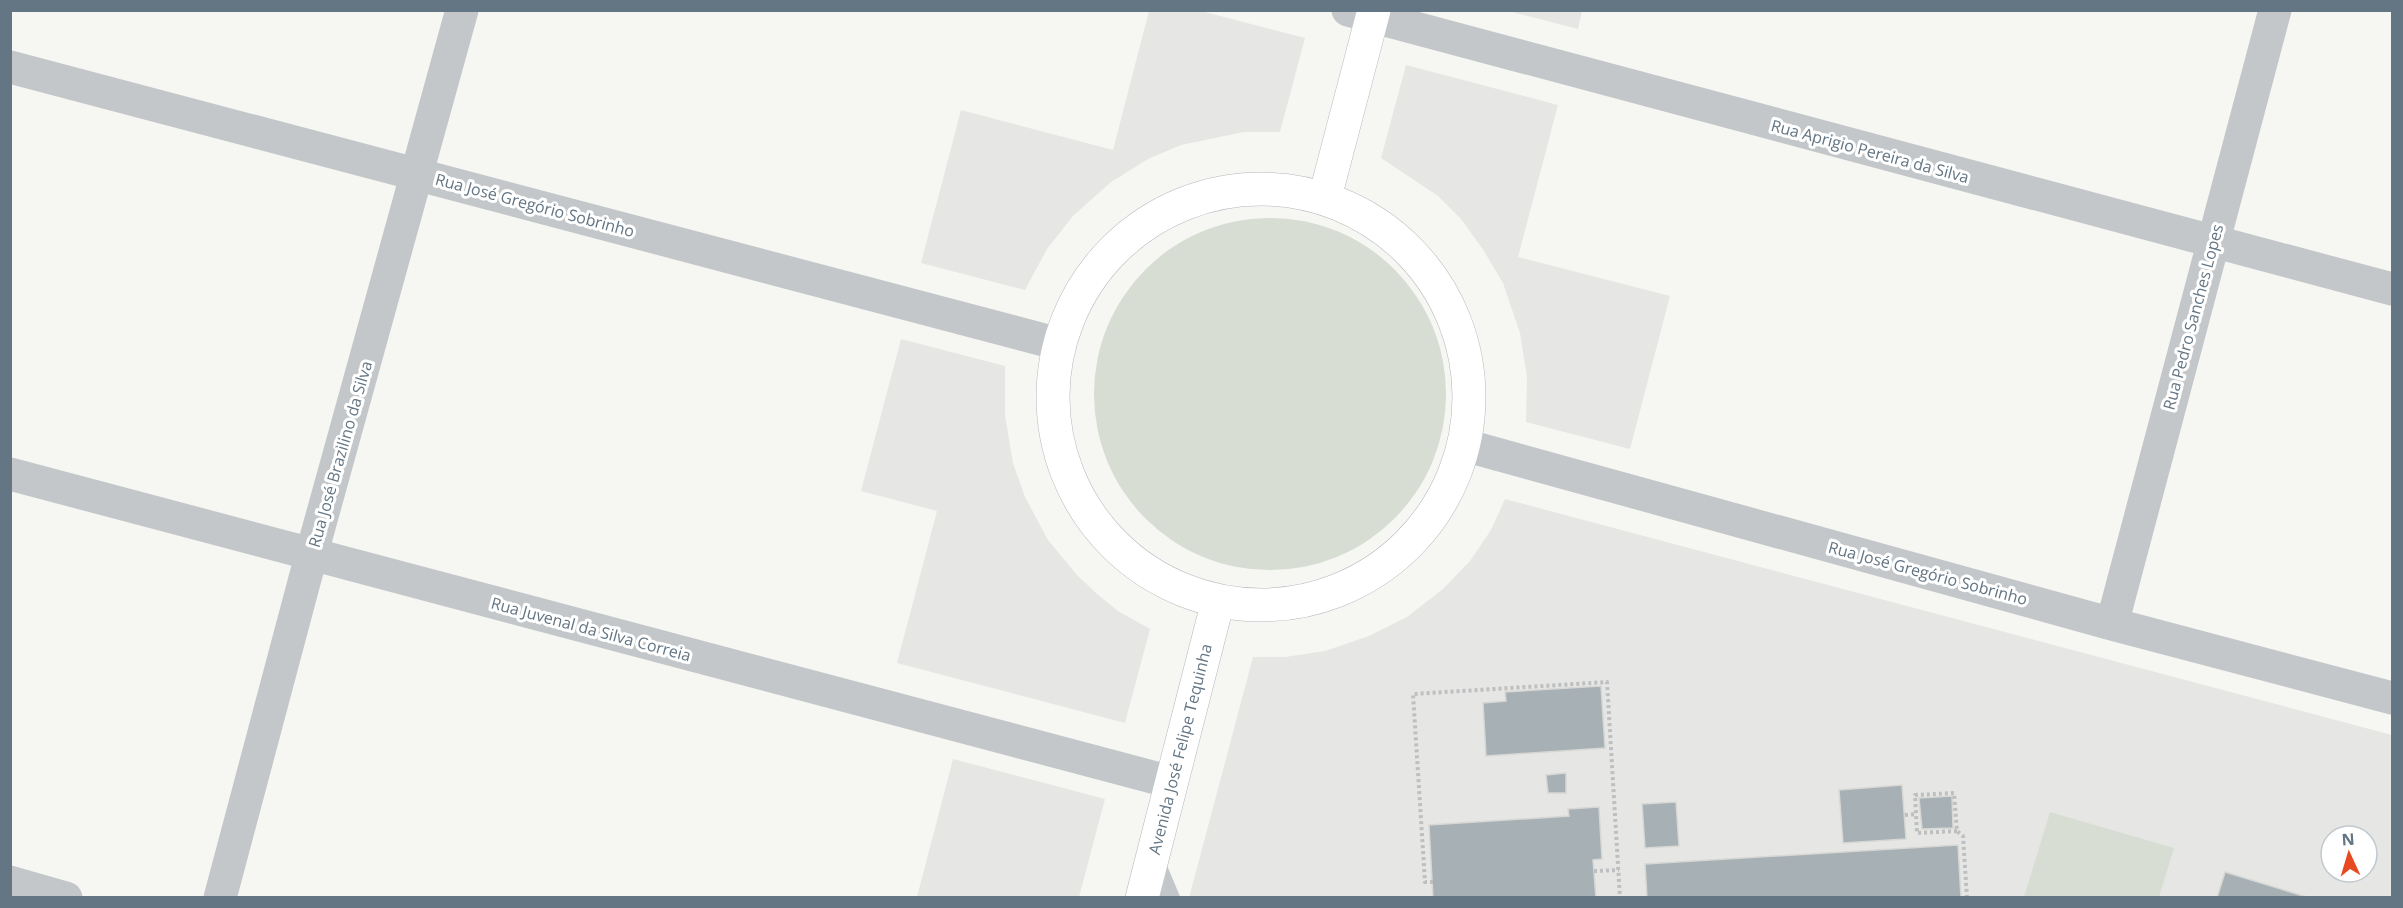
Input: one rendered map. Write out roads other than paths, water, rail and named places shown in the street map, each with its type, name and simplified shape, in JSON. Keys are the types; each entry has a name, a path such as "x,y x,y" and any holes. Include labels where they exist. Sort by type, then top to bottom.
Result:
{"street":[{"name":"Rua José Brazilino da Silva","path":"220,897 311,556 462,10"},
{"name":"Rua Pedro Sanches Lopes","path":"2112,624 2275,10"},
{"name":"Rua Aprigio Pereira da Silva","path":"1365,13 2213,243 2392,289"},
{"path":"1325,196 1365,13"},
{"name":"Rua José Gregório Sobrinho","path":"10,67 1059,344"},
{"path":"1251,188 1325,196 1370,218 1413,253 1446,298 1465,350 1470,405 1464,445 1434,514 1392,559 1339,590 1279,604 1218,601 1166,583 1120,552 1084,510 1061,461 1051,406 1059,344 1081,289 1126,237 1184,202 1251,188"},
{"name":"Rua José Gregório Sobrinho","path":"1464,445 2112,624 2392,698"},
{"name":"Rua Juvenal da Silva Correia","path":"10,474 311,556 1171,782"},
{"name":"Avenida José Felipe Tequinha","path":"1142,897 1218,601"},
{"path":"10,882 66,897"}],"lane":[{"path":"1153,855 1171,897"}]}
